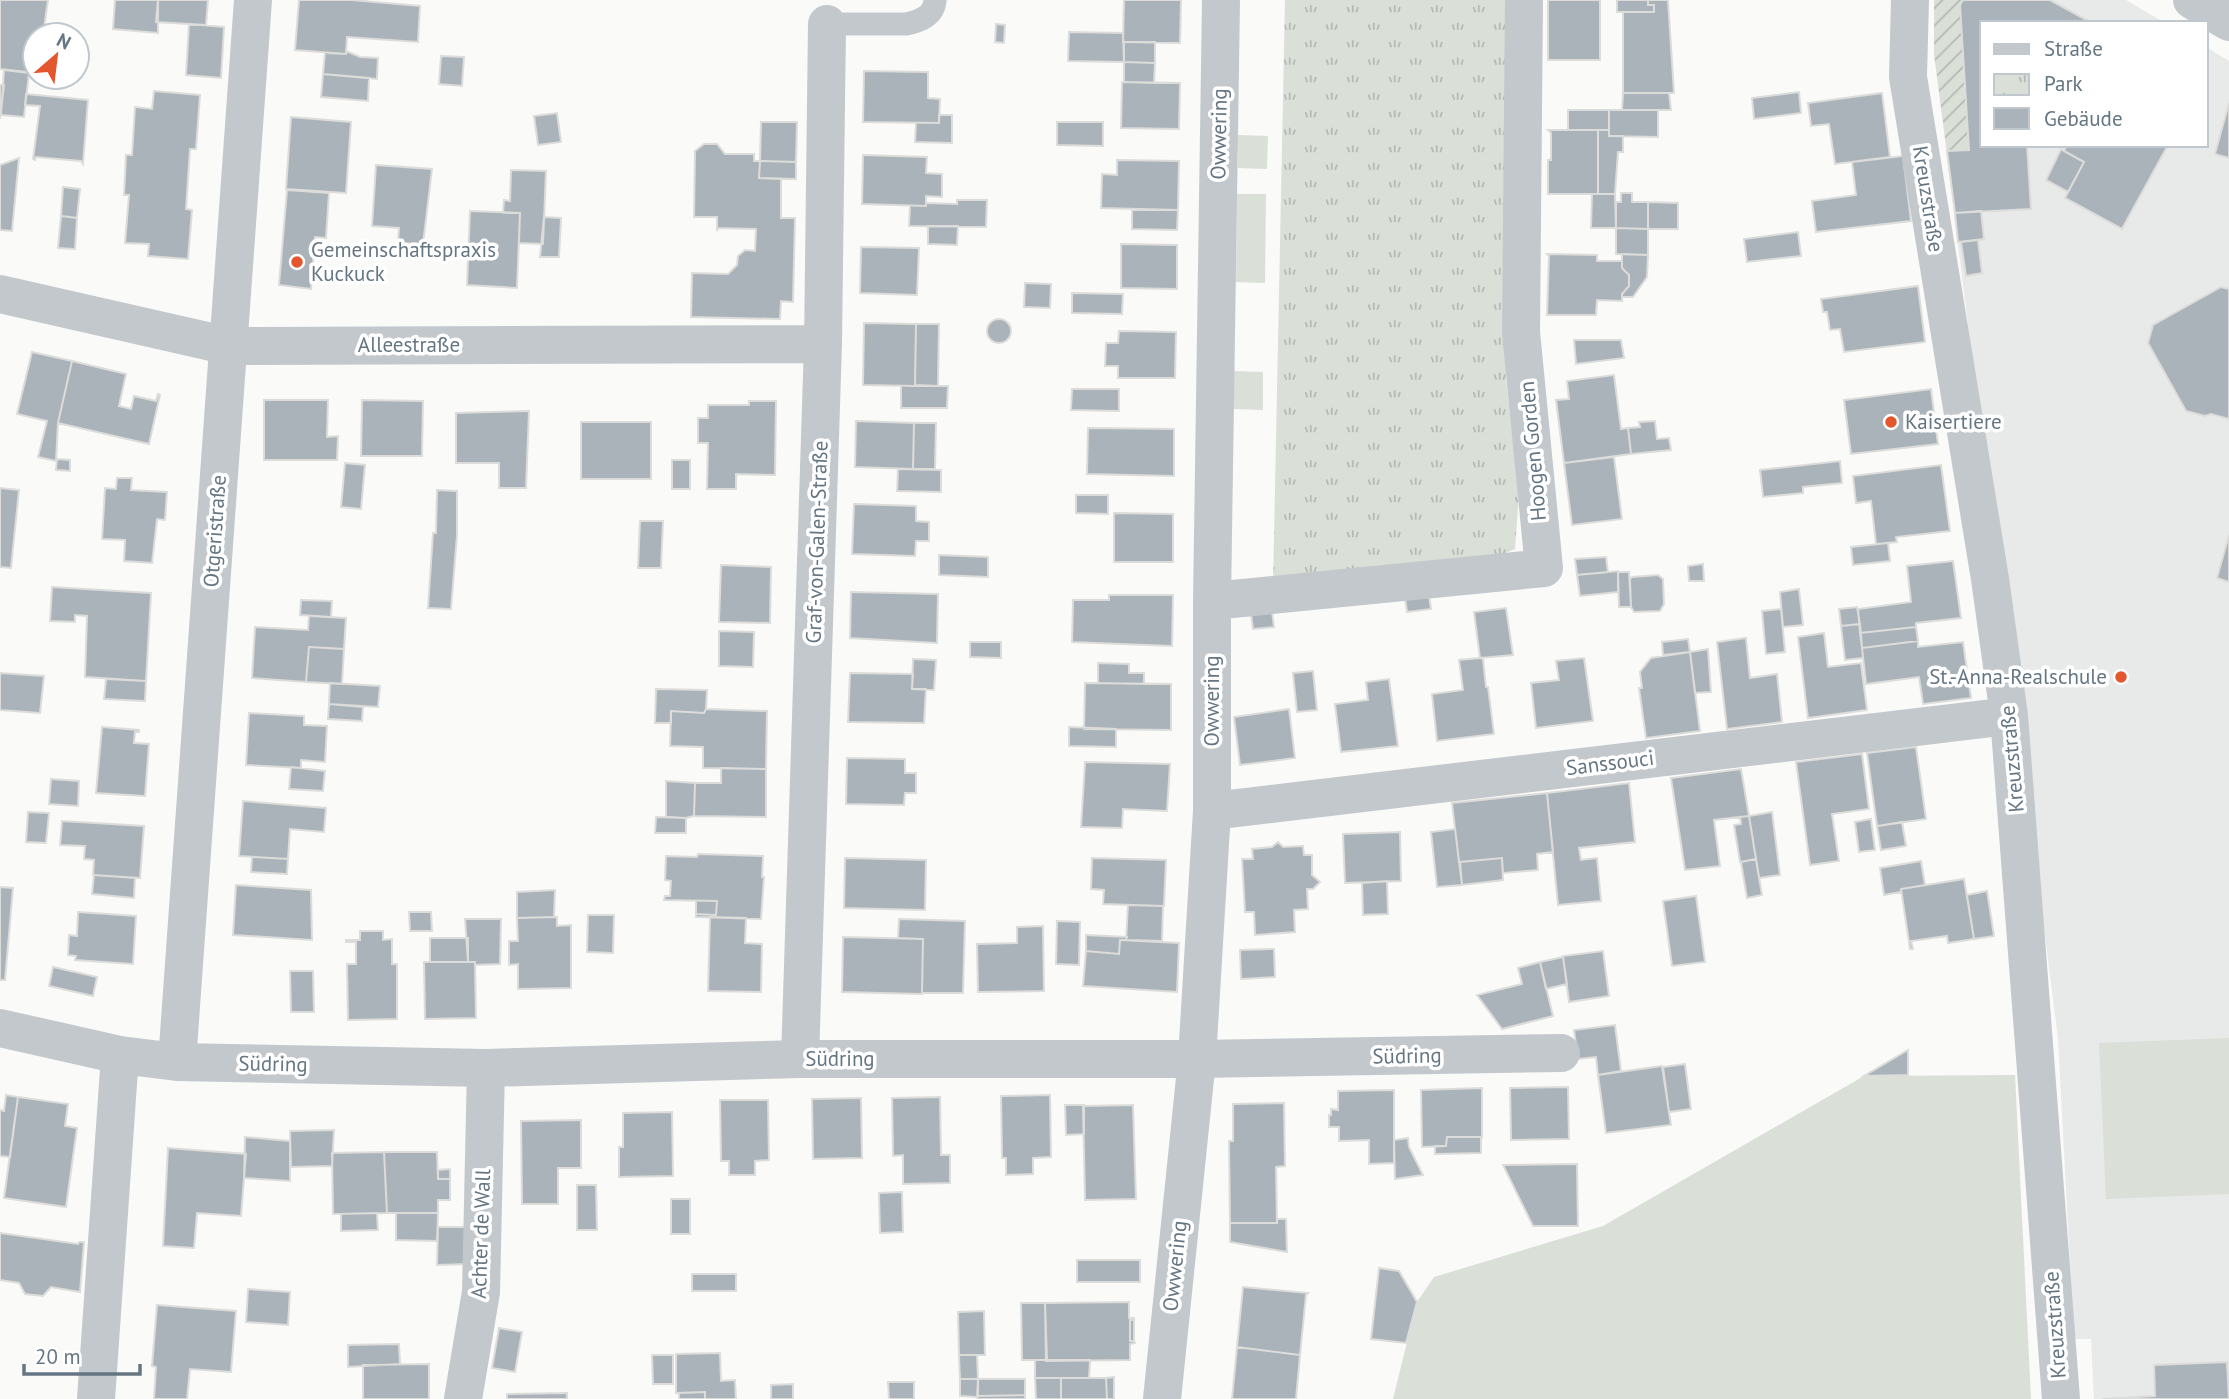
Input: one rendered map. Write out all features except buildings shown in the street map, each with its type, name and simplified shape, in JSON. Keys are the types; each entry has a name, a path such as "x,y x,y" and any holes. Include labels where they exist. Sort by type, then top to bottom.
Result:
{"street":[{"name":"Otgeristraße","path":"177,1062 253,0"},
{"name":"Owwering","path":"1162,1399 1197,1059 1212,811 1212,601 1221,0"},
{"name":"Hoogen Gorden","path":"1212,601 1544,568 1521,331 1524,0"},
{"name":"Kreuzstraße","path":"1910,0 1908,78 1990,579 2009,716 2061,1399"},
{"path":"2192,0 2229,22"},
{"name":"Graf-von-Galen-Straße","path":"800,1059 823,344 827,24"},
{"name":"Alleestraße","path":"0,294 229,346 823,344"},
{"name":"Sanssouci","path":"1212,811 2009,716"},
{"name":"Südring","path":"0,1028 120,1055 177,1062 486,1068 800,1059 1197,1059 1560,1053"},
{"path":"96,1399 120,1055"},
{"name":"Achter de Wall","path":"463,1399 481,1292 486,1068"}],"lane":[{"path":"827,24 906,24 930,14 935,0"}],"shaded area":[{"name":"St.-Anna-Realschule","path":"1934,0 2126,0 2162,21 1980,21 1980,147 2208,147 2208,48 2229,61 2229,1399 2094,1399 2091,1339 2074,1339 2058,1039 1934,54"}],"green space":[{"path":"1285,0 1508,0 1506,379 1519,493 1515,549 1474,567 1273,587"},
{"path":"1934,0 1963,0 1960,5 1968,151 1947,151 1934,54"},
{"path":"1238,135 1268,136 1267,169 1238,168"},
{"path":"1237,194 1266,194 1265,283 1236,282"},
{"path":"1234,371 1263,372 1263,410 1234,409"},
{"path":"2229,1038 2229,1194 2106,1199 2099,1043"},
{"path":"2015,1075 2031,1399 1393,1399 1417,1302 1434,1277 1603,1226 1864,1076"}],"place":[{"name":"Gemeinschaftspraxis Kuckuck","path":"297,262"},
{"name":"Kaisertiere","path":"1891,422"},
{"name":"St.-Anna-Realschule","path":"2121,677"}]}
